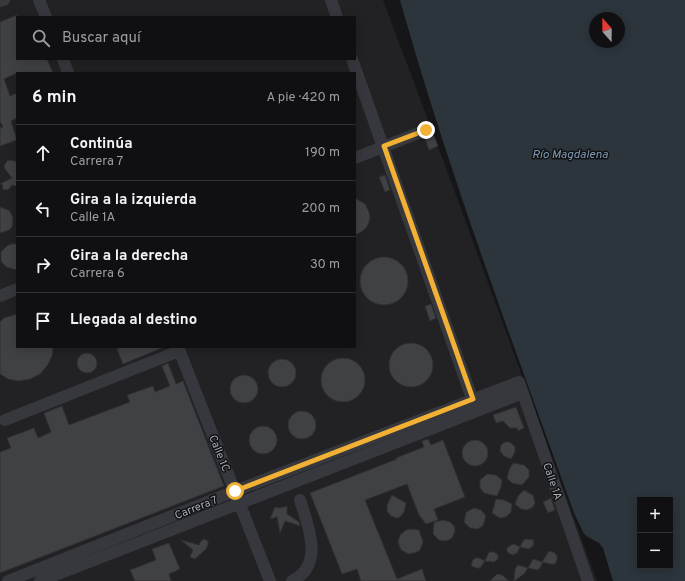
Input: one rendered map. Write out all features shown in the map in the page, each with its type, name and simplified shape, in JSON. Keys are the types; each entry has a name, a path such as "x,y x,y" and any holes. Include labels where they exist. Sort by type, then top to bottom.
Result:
{"street":[{"path":"0,1 4,0"},
{"path":"39,0 46,16"},
{"path":"330,0 337,16"},
{"path":"63,60 68,72"},
{"path":"352,60 475,405"},
{"path":"356,158 426,130"},
{"path":"0,296 16,289"},
{"path":"5,420 178,349"},
{"name":"Calle 1C","path":"178,349 270,581"},
{"name":"Carrera 7","path":"40,581 369,453 475,405 521,387"},
{"name":"Calle 1A","path":"521,387 588,581"},
{"name":"Carrera 7","path":"8,581 365,441 475,405"},
{"path":"365,441 369,453"},
{"path":"287,472 292,483"},
{"path":"292,581 302,576 308,568 311,557 312,542 300,500"}],"shaded area":[{"path":"0,0 383,0 597,581 0,581"}],"water":[{"name":"Río Magdalena","path":"400,0 685,0 685,581 613,581 603,548 599,543 584,534 574,513 482,258 439,130"}],"building":[{"path":"17,15 16,60 47,60 53,72 16,72 16,73 4,79 10,96 16,93 16,118 11,121 16,140 0,146 0,128 3,127 0,121 0,22"},
{"path":"434,136 438,146 429,150 425,139"},
{"path":"10,160 16,162 16,186 12,185 9,189 5,190 3,189 2,184 0,184 12,178 4,166 7,161"},
{"path":"385,175 390,190 385,192 379,177"},
{"path":"356,199 365,204 370,216 366,228 356,234"},
{"path":"0,207 10,211 13,218 12,227 9,230 0,233"},
{"path":"16,244 16,270 6,267 1,261 1,252 7,246"},
{"path":"384,257 393,259 401,264 406,272 408,281 406,290 401,298 393,303 384,305 375,303 367,298 362,290 360,281 362,272 367,264 375,259"},
{"path":"431,304 436,318 430,321 425,306"},
{"path":"16,314 16,348 53,348 52,356 47,366 40,374 30,379 19,381 8,379 0,374 0,322 4,318"},
{"path":"407,343 415,343 420,344 427,349 432,356 432,374 427,381 420,386 407,387 399,384 392,377 389,369 389,361 392,353 399,346"},
{"path":"120,348 162,348 123,364 117,349"},
{"path":"87,353 94,356 97,363 94,370 87,373 80,370 77,363 80,356"},
{"path":"339,358 347,358 352,359 359,364 364,371 364,389 359,396 352,401 339,402 331,399 324,392 321,384 321,376 324,368 331,361"},
{"path":"282,359 288,360 292,363 295,367 295,379 292,383 288,386 282,387 276,386 272,383 269,379 268,373 269,367 272,363 276,360"},
{"path":"168,363 176,384 183,381 224,486 0,573 0,452 11,448 7,438 34,428 38,438 51,432 44,413 62,406 69,425 130,402 127,395 153,386 155,392 170,386 162,366"},
{"path":"244,375 250,376 254,379 257,383 257,395 254,399 250,402 244,403 238,402 234,399 231,395 230,389 231,383 234,379 238,376"},
{"path":"516,407 524,428 518,431 517,428 510,428 503,421 496,423 493,415"},
{"path":"302,411 308,412 312,415 315,419 315,431 312,435 308,438 302,439 296,438 292,435 289,431 288,425 289,419 292,415 296,412"},
{"path":"263,426 269,427 273,430 276,434 276,446 273,450 269,453 263,454 257,453 253,450 250,446 249,440 250,434 253,430 257,427"},
{"path":"428,439 431,445 443,440 465,497 434,509 438,520 426,524 419,515 407,484 365,500 397,579 422,569 426,581 361,581 357,569 342,574 310,493 424,447 422,441"},
{"path":"475,440 484,444 488,453 484,462 475,466 466,462 462,453 466,444"},
{"path":"505,442 510,442 515,447 515,452 511,459 504,456 500,451 501,445"},
{"path":"513,463 524,465 529,470 529,477 522,485 512,483 507,478"},
{"path":"487,474 496,475 502,480 497,496 484,493 480,488 480,480"},
{"path":"524,490 533,495 535,503 533,507 527,510 521,509 515,504 518,496"},
{"path":"392,495 406,503 404,512 397,518 391,516 387,511 387,505"},
{"path":"551,498 555,510 548,513 543,502"},
{"path":"496,499 504,500 512,504 511,512 506,517 500,518 492,513"},
{"path":"287,506 287,514 299,522 300,526 285,521 280,533 277,517 270,519 275,507 280,508"},
{"path":"474,508 481,510 486,516 483,526 477,529 470,528 464,522 466,513"},
{"path":"444,520 450,522 454,526 455,531 452,538 446,541 439,540 433,534 434,522"},
{"path":"406,530 419,530 423,542 420,550 409,554 401,550 398,542 400,535"},
{"path":"204,539 208,541 208,545 206,549 195,559 190,557 193,550 181,540 199,545"},
{"path":"525,539 534,540 533,546 529,549 520,547"},
{"path":"169,543 180,569 169,574 171,581 135,581 130,570 156,560 152,549"},
{"path":"514,544 520,547 517,553 512,555 507,552 507,548"},
{"path":"549,551 555,553 557,556 555,564 543,562 537,570 528,568 533,559 542,562"},
{"path":"490,552 494,552 498,555 498,559 494,562 485,561"},
{"path":"475,558 485,561 480,568 471,566"},
{"path":"518,565 528,568 524,574 514,581 515,569"},
{"path":"497,574 502,575 509,581 490,581"}],"route":[{"path":"235,491 473,399 384,146 426,130"}]}
